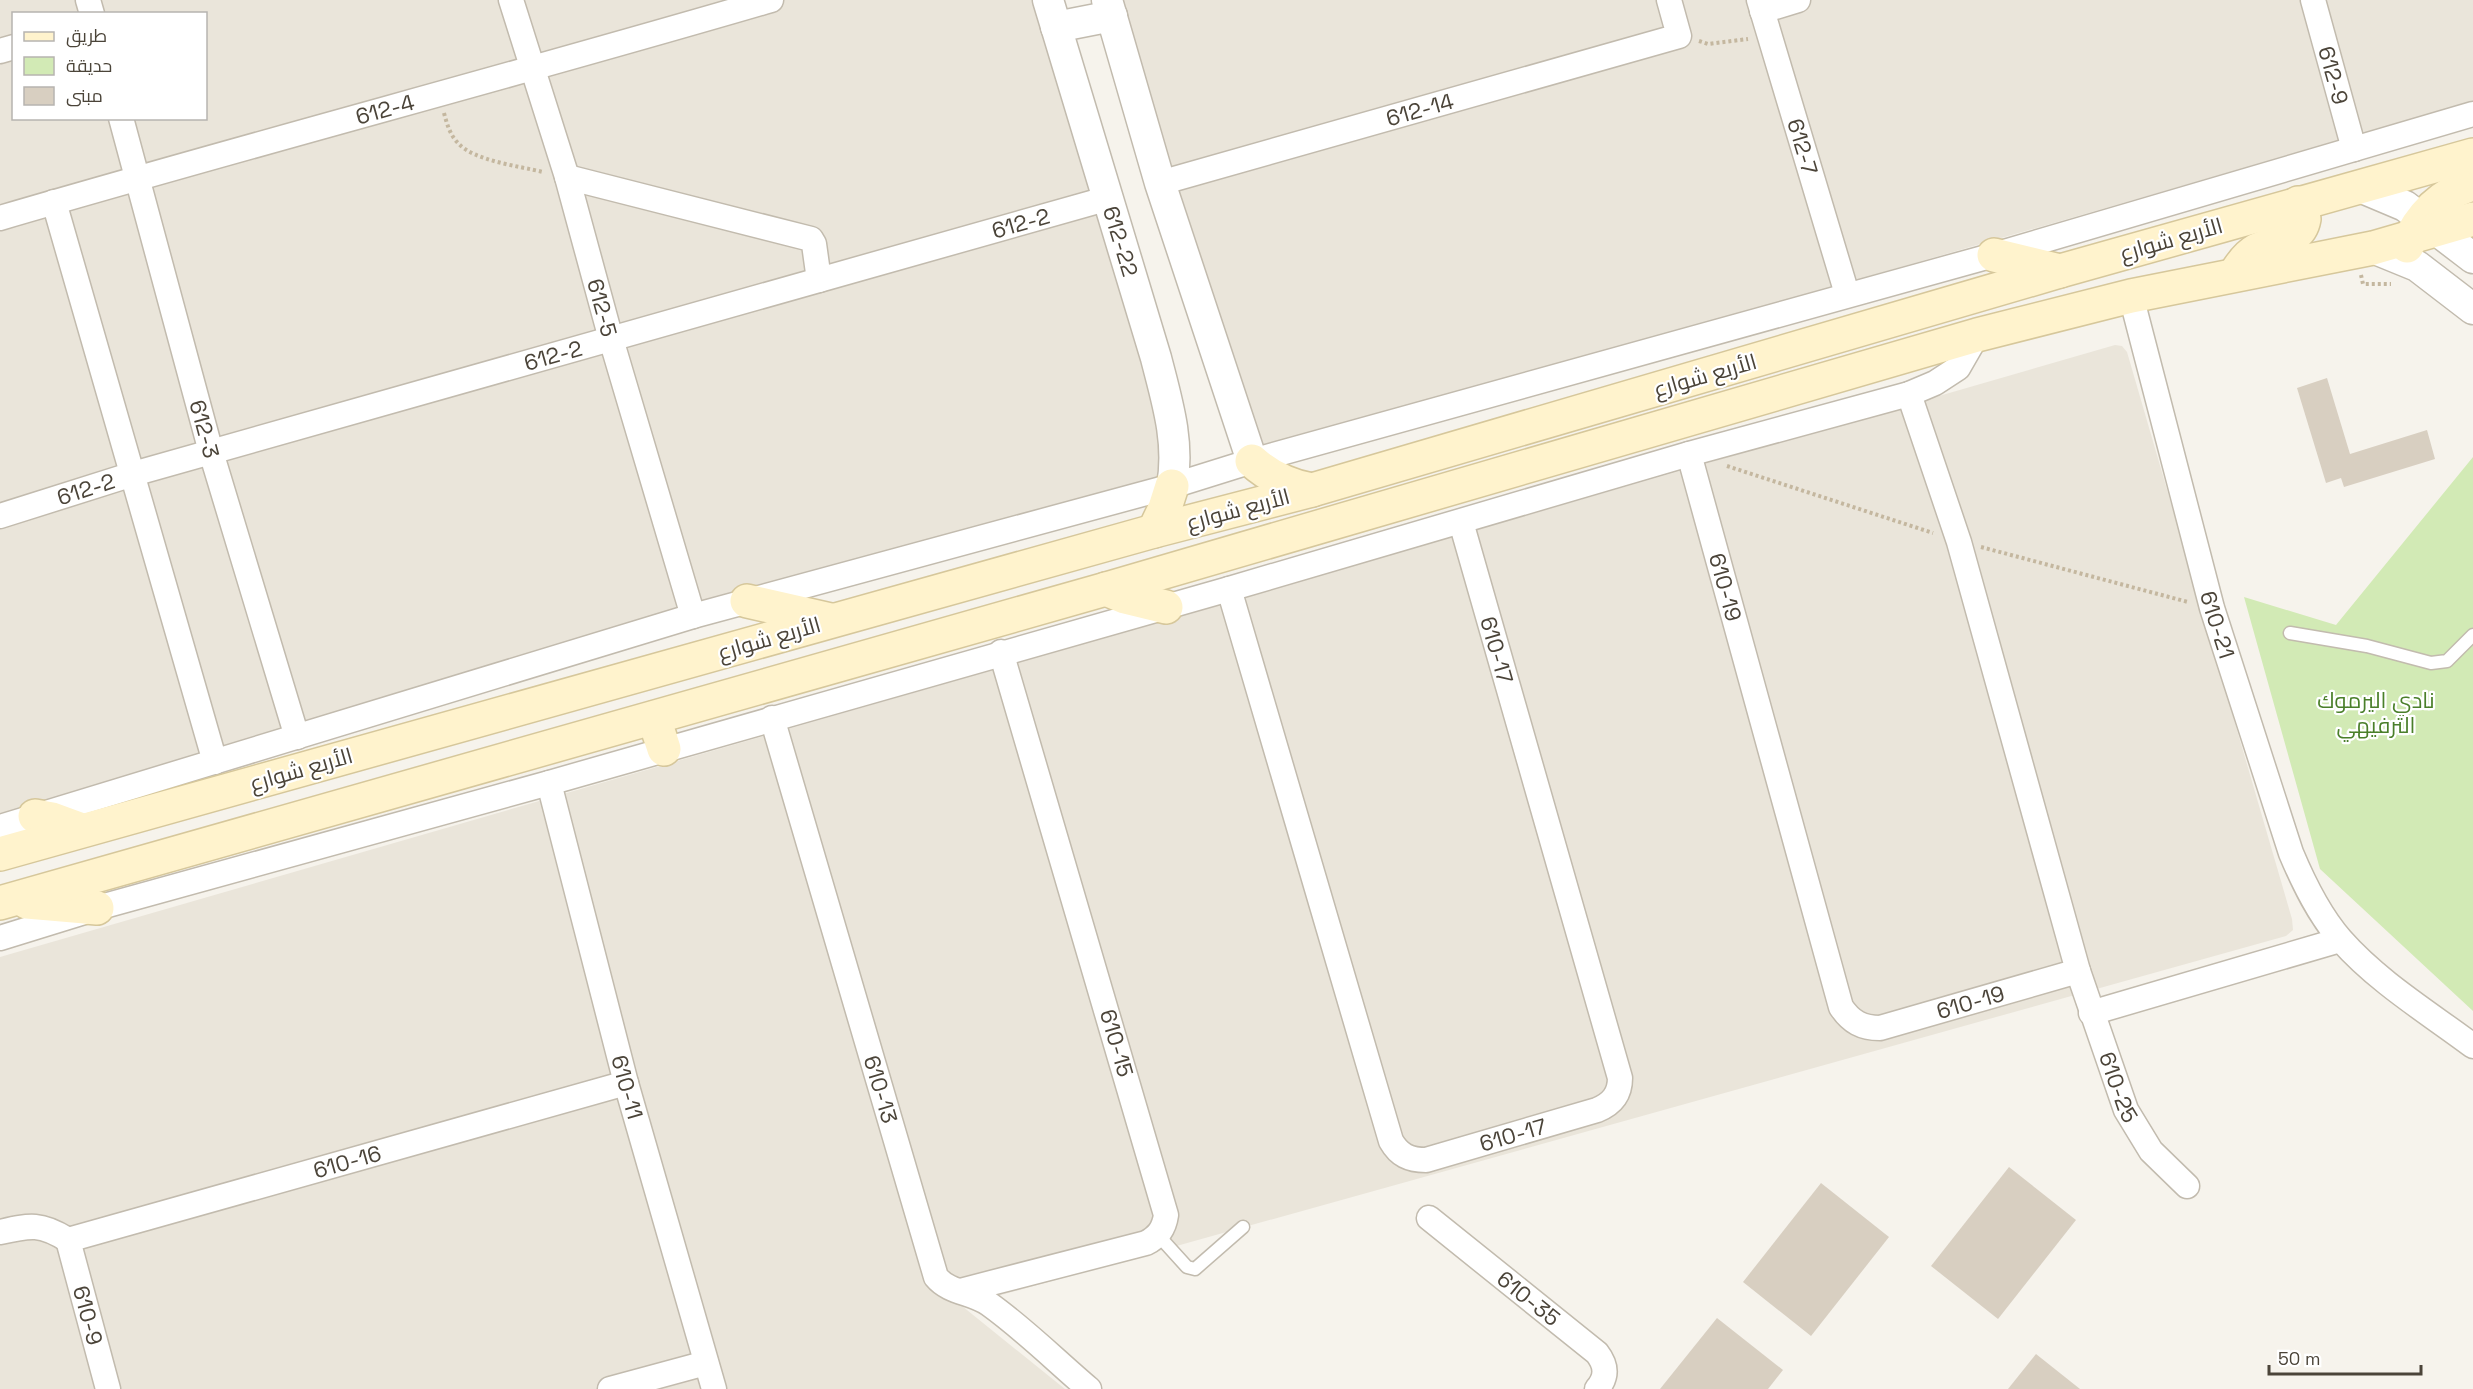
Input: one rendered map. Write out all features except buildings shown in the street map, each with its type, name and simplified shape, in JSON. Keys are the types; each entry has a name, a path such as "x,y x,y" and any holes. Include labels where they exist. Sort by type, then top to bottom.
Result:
{"main road":[{"path":"2419,236 2443,198 2472,184"},
{"name":"الأربع شوارع","path":"0,855 82,830 1312,489 2298,203 2360,187 2472,184"},
{"path":"2235,276 2249,256 2258,250 2294,236 2299,231 2304,219 2298,203"},
{"name":"الأربع شوارع","path":"5,902 1106,589 1977,335 2131,296 2373,248 2473,219"},
{"path":"1994,255 2060,271"},
{"path":"1252,461 1279,481 1312,489"},
{"path":"1155,531 1172,486"},
{"path":"1003,575 995,584 993,597 997,609 1006,617"},
{"path":"1106,589 1125,597 1166,607"},
{"path":"944,592 952,599 957,609 957,621 953,631"},
{"path":"747,601 833,621"},
{"path":"654,718 664,749"},
{"path":"35,816 52,819 82,830"},
{"path":"5,902 97,908"}],"street":[{"name":"612-5","path":"511,0 567,177 611,339 693,616"},
{"name":"612-4","path":"0,218 534,69 771,0"},
{"path":"1669,0 1678,36"},
{"path":"1760,5 1798,0"},
{"name":"612-9","path":"2313,0 2354,149"},
{"name":"612-7","path":"1760,5 1847,294"},
{"path":"1052,14 1110,8 1160,183 1252,461"},
{"name":"612-22","path":"1052,14 1156,358 1173,425 1176,467 1172,486"},
{"name":"612-14","path":"1160,183 1678,36"},
{"path":"0,827 693,616 1172,486 1252,461 1994,255 2473,114"},
{"name":"612-3","path":"122,120 211,452 297,737"},
{"path":"567,177 810,239 814,244 819,280"},
{"path":"2360,187 2405,206 2419,236 2429,274 2473,309"},
{"name":"612-2","path":"0,516 134,474 1109,198"},
{"path":"54,202 215,762"},
{"path":"2419,236 2473,258"},
{"name":"610-21","path":"2131,296 2212,608 2291,853 2312,899 2340,940 2380,976 2473,1046"},
{"path":"0,939 97,908 549,783 1461,522 1689,454 1909,394 1935,383 1958,368 1977,335"},
{"path":"1909,394 1959,542 2078,972"},
{"name":"610-19","path":"1689,454 1841,1007 1848,1017 1868,1028 1880,1028 2078,972"},
{"name":"610-17","path":"1228,589 1390,1141 1401,1154 1409,1158 1426,1160 1597,1110 1610,1104 1620,1085 1620,1078 1461,522"},
{"name":"610-15","path":"1001,652 1165,1208 1165,1222 1158,1235"},
{"name":"610-13","path":"772,718 936,1276 946,1287 992,1306 1089,1389"},
{"name":"610-11","path":"549,783 626,1083 714,1389"},
{"path":"2091,1013 2340,940"},
{"name":"610-25","path":"2078,972 2126,1110 2138,1131 2168,1170 2187,1186"},
{"name":"610-16","path":"68,1240 626,1083"},
{"name":"610-35","path":"1429,1218 1597,1353 1602,1359 1605,1374 1604,1381 1597,1389"},
{"path":"0,1232 22,1227 48,1228 68,1240"},
{"path":"960,1291 1146,1243 1158,1235"},
{"name":"610-9","path":"68,1240 108,1389"},
{"path":"610,1389 706,1363"}],"lane":[{"path":"2290,633 2367,646 2431,663 2447,661 2473,635"},
{"path":"1158,1235 1186,1267 1195,1269 1242,1227"}],"path":[{"path":"1678,36 1689,37 1708,44 1740,41 1769,34"},
{"path":"439,95 448,128 457,143 470,154 567,177"}],"shaded area":[{"path":"0,0 1037,0 1167,452 1156,487 0,814"},
{"path":"1122,0 2473,0 2473,102 1273,448 1261,446 1247,429"},
{"path":"2115,345 2122,346 2127,352 2292,919 2293,930 2286,936 962,1306 1065,1389 0,1389 0,957"}],"green space":[{"name":"نادي اليرموك الترفيهي","path":"2473,457 2473,1011 2320,869 2244,597 2336,625"}]}
